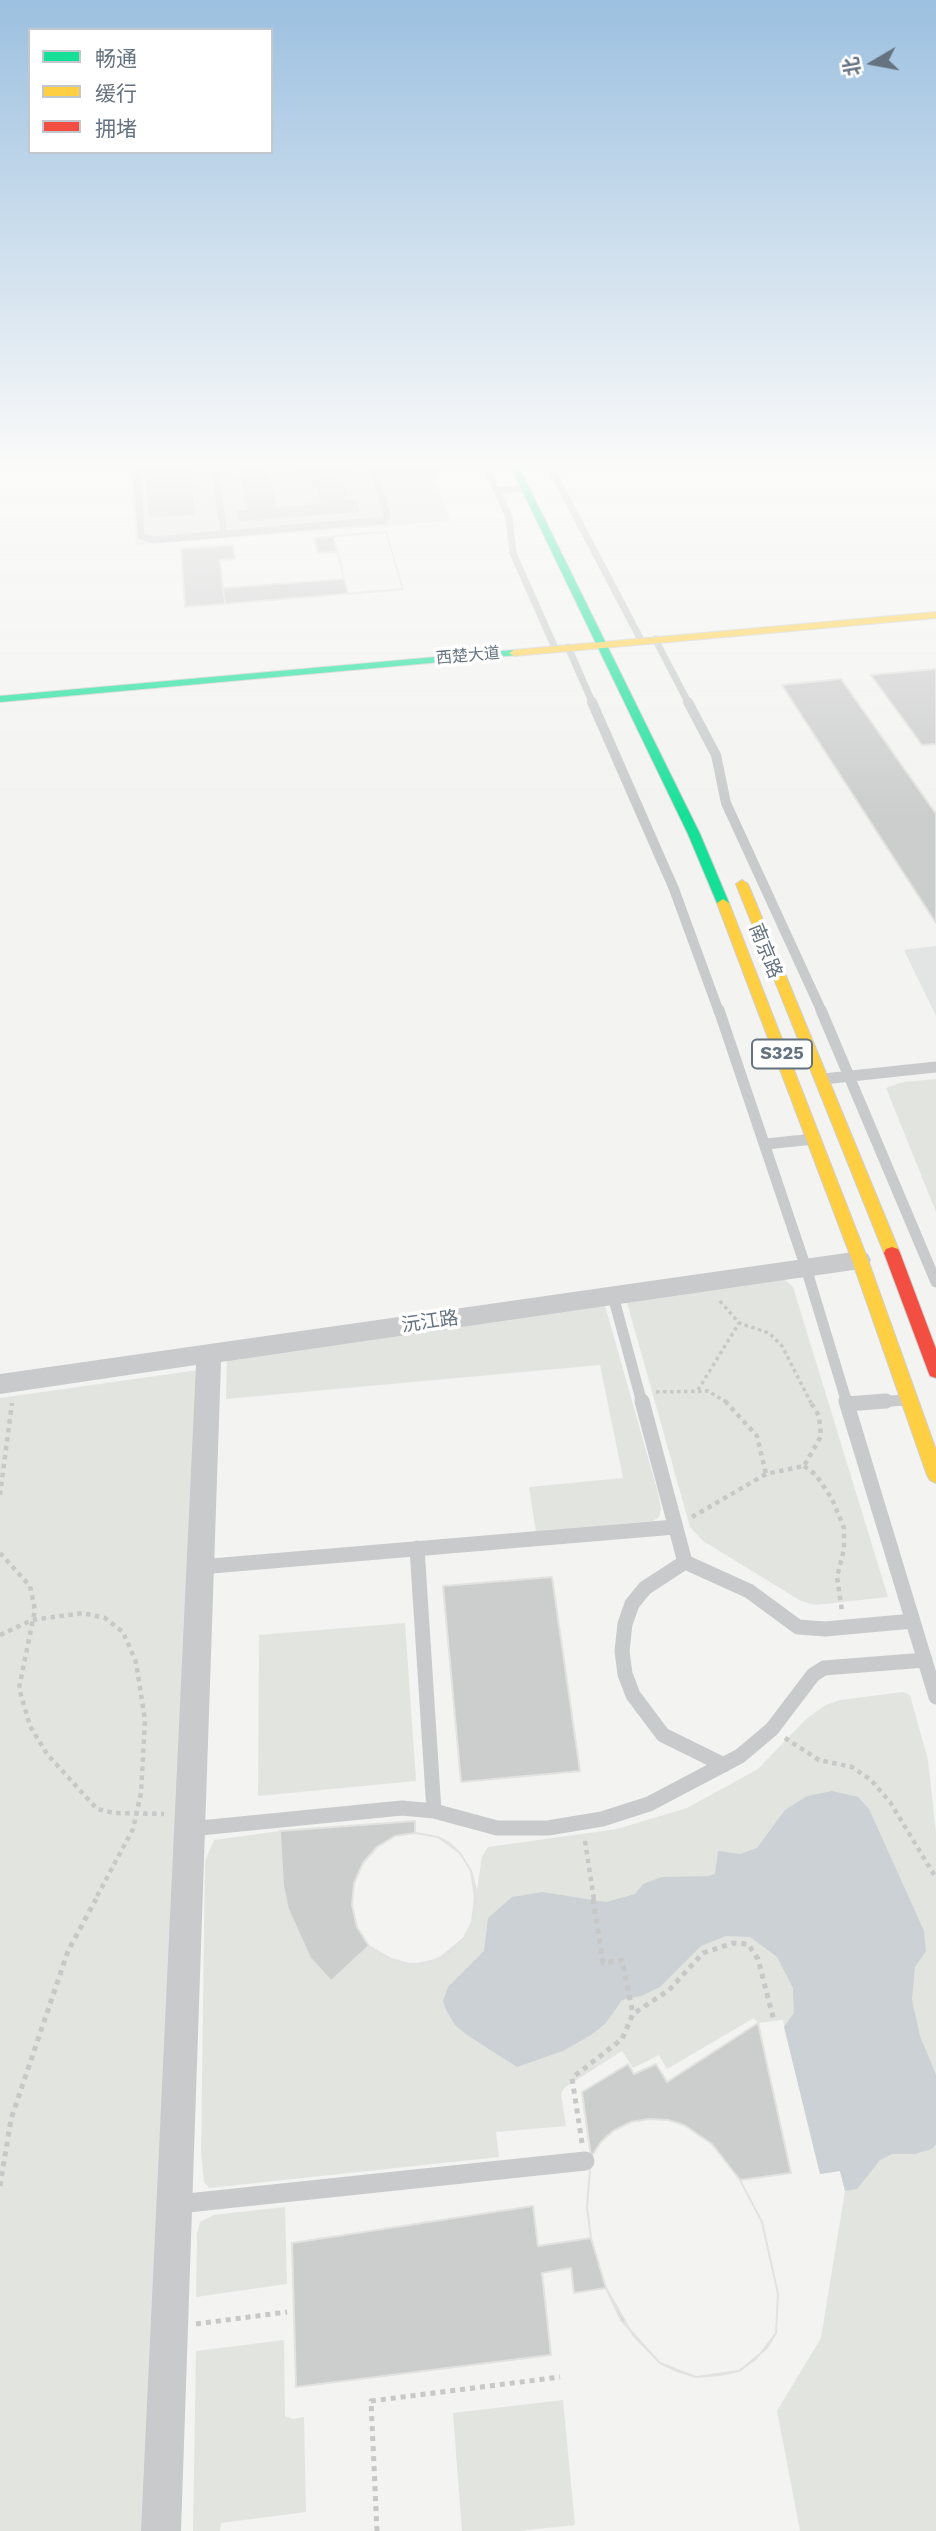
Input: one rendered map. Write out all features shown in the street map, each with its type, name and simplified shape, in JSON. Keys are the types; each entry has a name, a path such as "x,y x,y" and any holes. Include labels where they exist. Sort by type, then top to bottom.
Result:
{"main road":[{"name":"南京路","path":"572,579 704,860 747,962 860,1260 936,1475"},
{"path":"590,579 604,606"},
{"name":"西楚大道","path":"0,699 936,615"},
{"name":"南京路","path":"734,867 823,1079 936,1370"}],"street":[{"name":"沅江路","path":"8,1383 860,1260"},
{"path":"162,2531 208,1354"}],"lane":[{"path":"526,579 674,889 766,1144 936,1697"},
{"path":"614,579 716,755 726,803 851,1076 936,1282"},
{"path":"823,1079 936,1067"},
{"path":"766,1144 814,1139"},
{"path":"613,1296 685,1562 749,1591 798,1627 845,1627 913,1621"},
{"path":"848,1405 909,1399"},
{"path":"200,1567 675,1527"},
{"path":"417,1548 434,1811"},
{"path":"685,1562 645,1588 632,1604 625,1624 622,1651 625,1674 633,1695 663,1735 724,1765"},
{"path":"190,1821 402,1808 434,1811 497,1828 548,1828 582,1823 649,1804 740,1756 772,1729 813,1675 824,1668 925,1660"},
{"path":"175,2204 585,2161"}],"path":[{"path":"675,1527 766,1474 804,1466 818,1446 821,1426 819,1416 777,1340 769,1333 739,1323 726,1310 711,1282"},
{"path":"698,1390 739,1323"},
{"path":"0,1495 8,1383"},
{"path":"639,1393 708,1391 729,1404 750,1424 761,1448 766,1474"},
{"path":"804,1466 816,1475 832,1499 844,1528 844,1549 837,1577 845,1627"},
{"path":"0,1553 30,1586 35,1610 19,1688 30,1726 47,1754 97,1809 190,1821"},
{"path":"0,1635 32,1620 83,1614 105,1618 123,1632 136,1662 145,1720 141,1793 133,1829 68,1951 11,2119 0,2186"},
{"path":"772,1729 802,1752 819,1760 852,1767 871,1780 897,1812 936,1878"},
{"path":"582,1823 603,1963 622,1960 633,2014"},
{"path":"585,2161 572,2078 622,2039 633,2014 669,1990 703,1953 716,1947 742,1942 754,1950 774,2021"},
{"path":"170,2328 287,2312"},
{"path":"377,2531 371,2400 561,2377"}],"shaded area":[{"path":"936,946 936,1016 904,950"},
{"path":"936,1079 936,1212 886,1088 903,1082"},
{"path":"783,1278 793,1287 888,1597 815,1605 801,1601 703,1541 690,1527 626,1299"},
{"path":"604,1302 658,1493 661,1508 659,1517 653,1521 536,1532 529,1487 623,1478 600,1365 226,1399 227,1356"},
{"path":"198,1370 142,2531 0,2531 0,1398"},
{"path":"405,1623 416,1781 258,1796 259,1635"},
{"path":"903,1692 910,1695 928,1760 936,1833 936,2531 800,2531 777,2411 821,2338 845,2191 840,2171 820,2174 783,2020 758,2023 754,2018 667,2069 659,2055 633,2068 622,2051 564,2088 561,2094 566,2126 496,2132 499,2157 209,2188 204,2182 201,2153 205,1861 214,1840 280,1831 283,1886 288,1909 310,1958 369,1946 398,1963 428,1963 450,1952 464,1938 472,1922 482,1857 488,1847 617,1829 687,1808 758,1769 807,1718 826,1705 840,1700"},
{"path":"832,1791 858,1797 869,1809 924,1931 926,1951 915,1967 912,2000 920,2036 936,2075 936,2144 932,2149 915,2154 892,2154 880,2160 857,2189 845,2191 840,2171 820,2174 784,2027 794,2013 793,1988 777,1957 750,1937 726,1936 701,1946 660,1987 641,1996 622,2000 605,2024 591,2035 563,2051 517,2067 467,2035 455,2025 446,2010 443,2001 448,1987 484,1951 488,1918 512,1897 542,1892 606,1902 635,1894 643,1884 662,1877 709,1876 715,1874 718,1851 740,1854 757,1848 785,1810 807,1796"},
{"path":"285,2207 287,2284 196,2297 197,2233 200,2222 213,2215"},
{"path":"284,2340 285,2416 293,2419 304,2417 306,2512 221,2523 220,2531 193,2531 196,2351"},
{"path":"563,2400 575,2525 519,2531 462,2531 453,2413"}],"building":[{"path":"183,579 222,579 225,604 185,607"},
{"path":"342,579 400,579 403,589 225,604 223,588"},
{"path":"344,579 400,579 403,589 348,594"},
{"path":"936,669 936,744 922,745 871,675"},
{"path":"841,679 936,814 936,923 782,685"},
{"path":"552,1577 580,1771 461,1782 443,1586"},
{"path":"415,1821 415,1833 438,1837 449,1843 460,1853 471,1871 476,1890 472,1922 464,1938 439,1959 413,1965 398,1963 369,1946 331,1981 310,1958 288,1909 283,1886 280,1831"},
{"path":"415,1833 438,1837 460,1853 471,1871 476,1905 464,1938 450,1953 428,1963 413,1965 384,1957 369,1946 357,1927 352,1905 354,1883 363,1863 377,1847 395,1836"},
{"path":"758,2023 791,2173 740,2180 762,2222 778,2294 776,2333 756,2359 739,2371 696,2377 660,2363 633,2335 606,2288 574,2293 571,2268 542,2273 551,2355 296,2387 292,2243 533,2206 538,2246 591,2238 587,2207 591,2157 582,2092 628,2064 634,2074 656,2064 667,2082"},
{"path":"668,2120 684,2125 712,2144 740,2180 762,2222 778,2294 776,2333 767,2348 739,2371 696,2377 660,2363 621,2320 606,2288 591,2238 587,2207 591,2157 613,2131 631,2122"}],"traffic: fast":[{"path":"570,579 694,834 723,903"},
{"path":"0,699 514,653"}],"traffic: slow":[{"path":"514,653 936,615"},
{"path":"742,884 892,1253"},
{"path":"723,903 860,1260 936,1475"}],"traffic: jam":[{"path":"892,1253 936,1371"}]}
